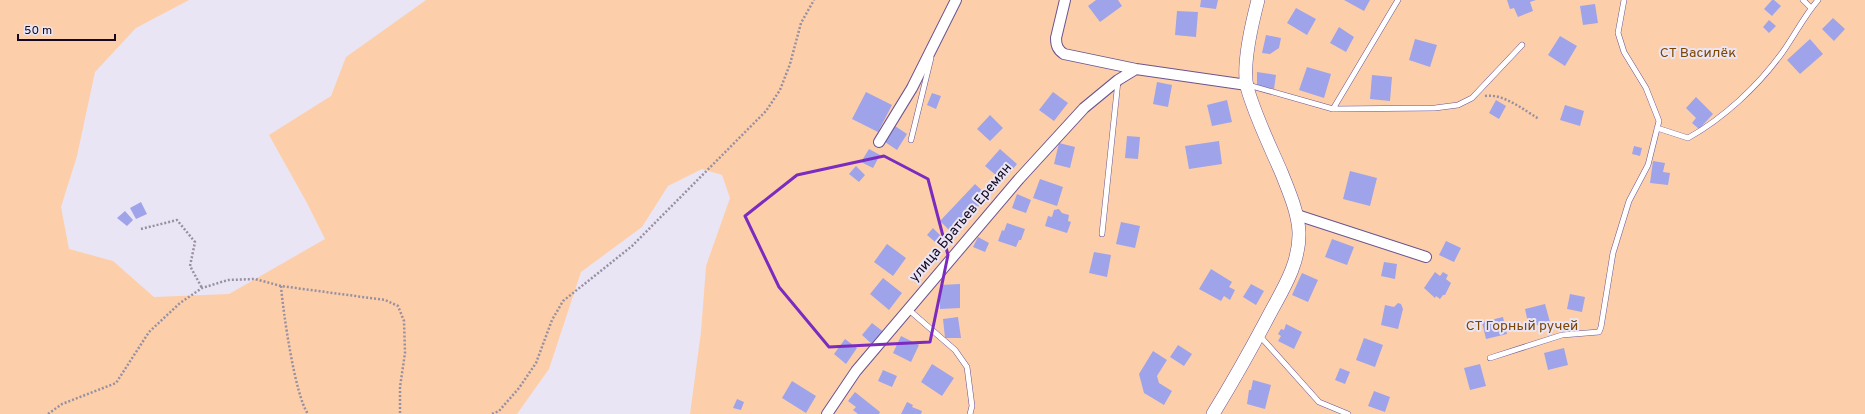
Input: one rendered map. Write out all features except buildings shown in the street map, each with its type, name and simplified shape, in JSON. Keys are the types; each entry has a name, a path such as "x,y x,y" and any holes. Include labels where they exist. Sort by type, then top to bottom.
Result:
{"street":[{"path":"879,142 912,88 934,47 956,0"},
{"path":"1065,0 1056,38 1056,44 1059,51 1064,54 1136,69 1247,85"},
{"path":"1213,414 1259,335 1290,277 1296,256 1299,233 1296,215 1247,85 1247,55 1258,0"},
{"name":"улица Братьев Еремян","path":"827,414 856,371 1029,168 1084,108 1118,80 1136,69"},
{"path":"1296,215 1426,257"}],"lane":[{"path":"1333,109 1398,0"},
{"path":"1490,358 1562,335 1599,332 1607,297 1613,253 1629,201 1648,165 1659,121 1646,88 1624,52 1618,33 1624,0"},
{"path":"1803,0 1812,8"},
{"path":"1657,128 1688,138 1704,129 1751,90 1782,53 1818,0"},
{"path":"1247,85 1333,109 1435,108 1458,105 1472,98 1522,45"},
{"path":"911,140 934,47"},
{"path":"1102,234 1118,80"},
{"path":"909,310 955,350 967,367 972,406 970,414"},
{"path":"1259,335 1319,402 1348,414"}],"path":[{"path":"492,414 499,411 519,388 536,363 552,320 563,301 632,246 766,111 780,90 790,64 801,23 814,0"},
{"path":"1480,99 1485,96 1492,95 1539,119"},
{"path":"141,229 177,220 195,242 190,266 202,288"},
{"path":"48,414 62,404 116,383 149,332 180,303 202,288 228,280 255,279 281,286 385,300 398,306 404,321 405,353 400,387 400,414"},
{"path":"281,286 297,383 304,408 308,414"}],"highlighted area":[{"path":"884,156 928,179 948,255 930,342 829,347 779,287 745,216 797,175"}],"green space":[{"path":"0,0 189,0 136,28 95,72 77,156 61,207 69,249 113,261 154,297 229,294 325,239 307,203 269,135 331,96 346,57 426,0 1865,0 1865,414 690,414 701,332 706,266 730,198 722,175 702,169 668,186 642,227 581,272 549,369 517,414 0,414"}],"park label":[{"name":"СТ Василёк","path":"1698,53"},
{"name":"СТ Горный ручей","path":"1522,326"}]}
